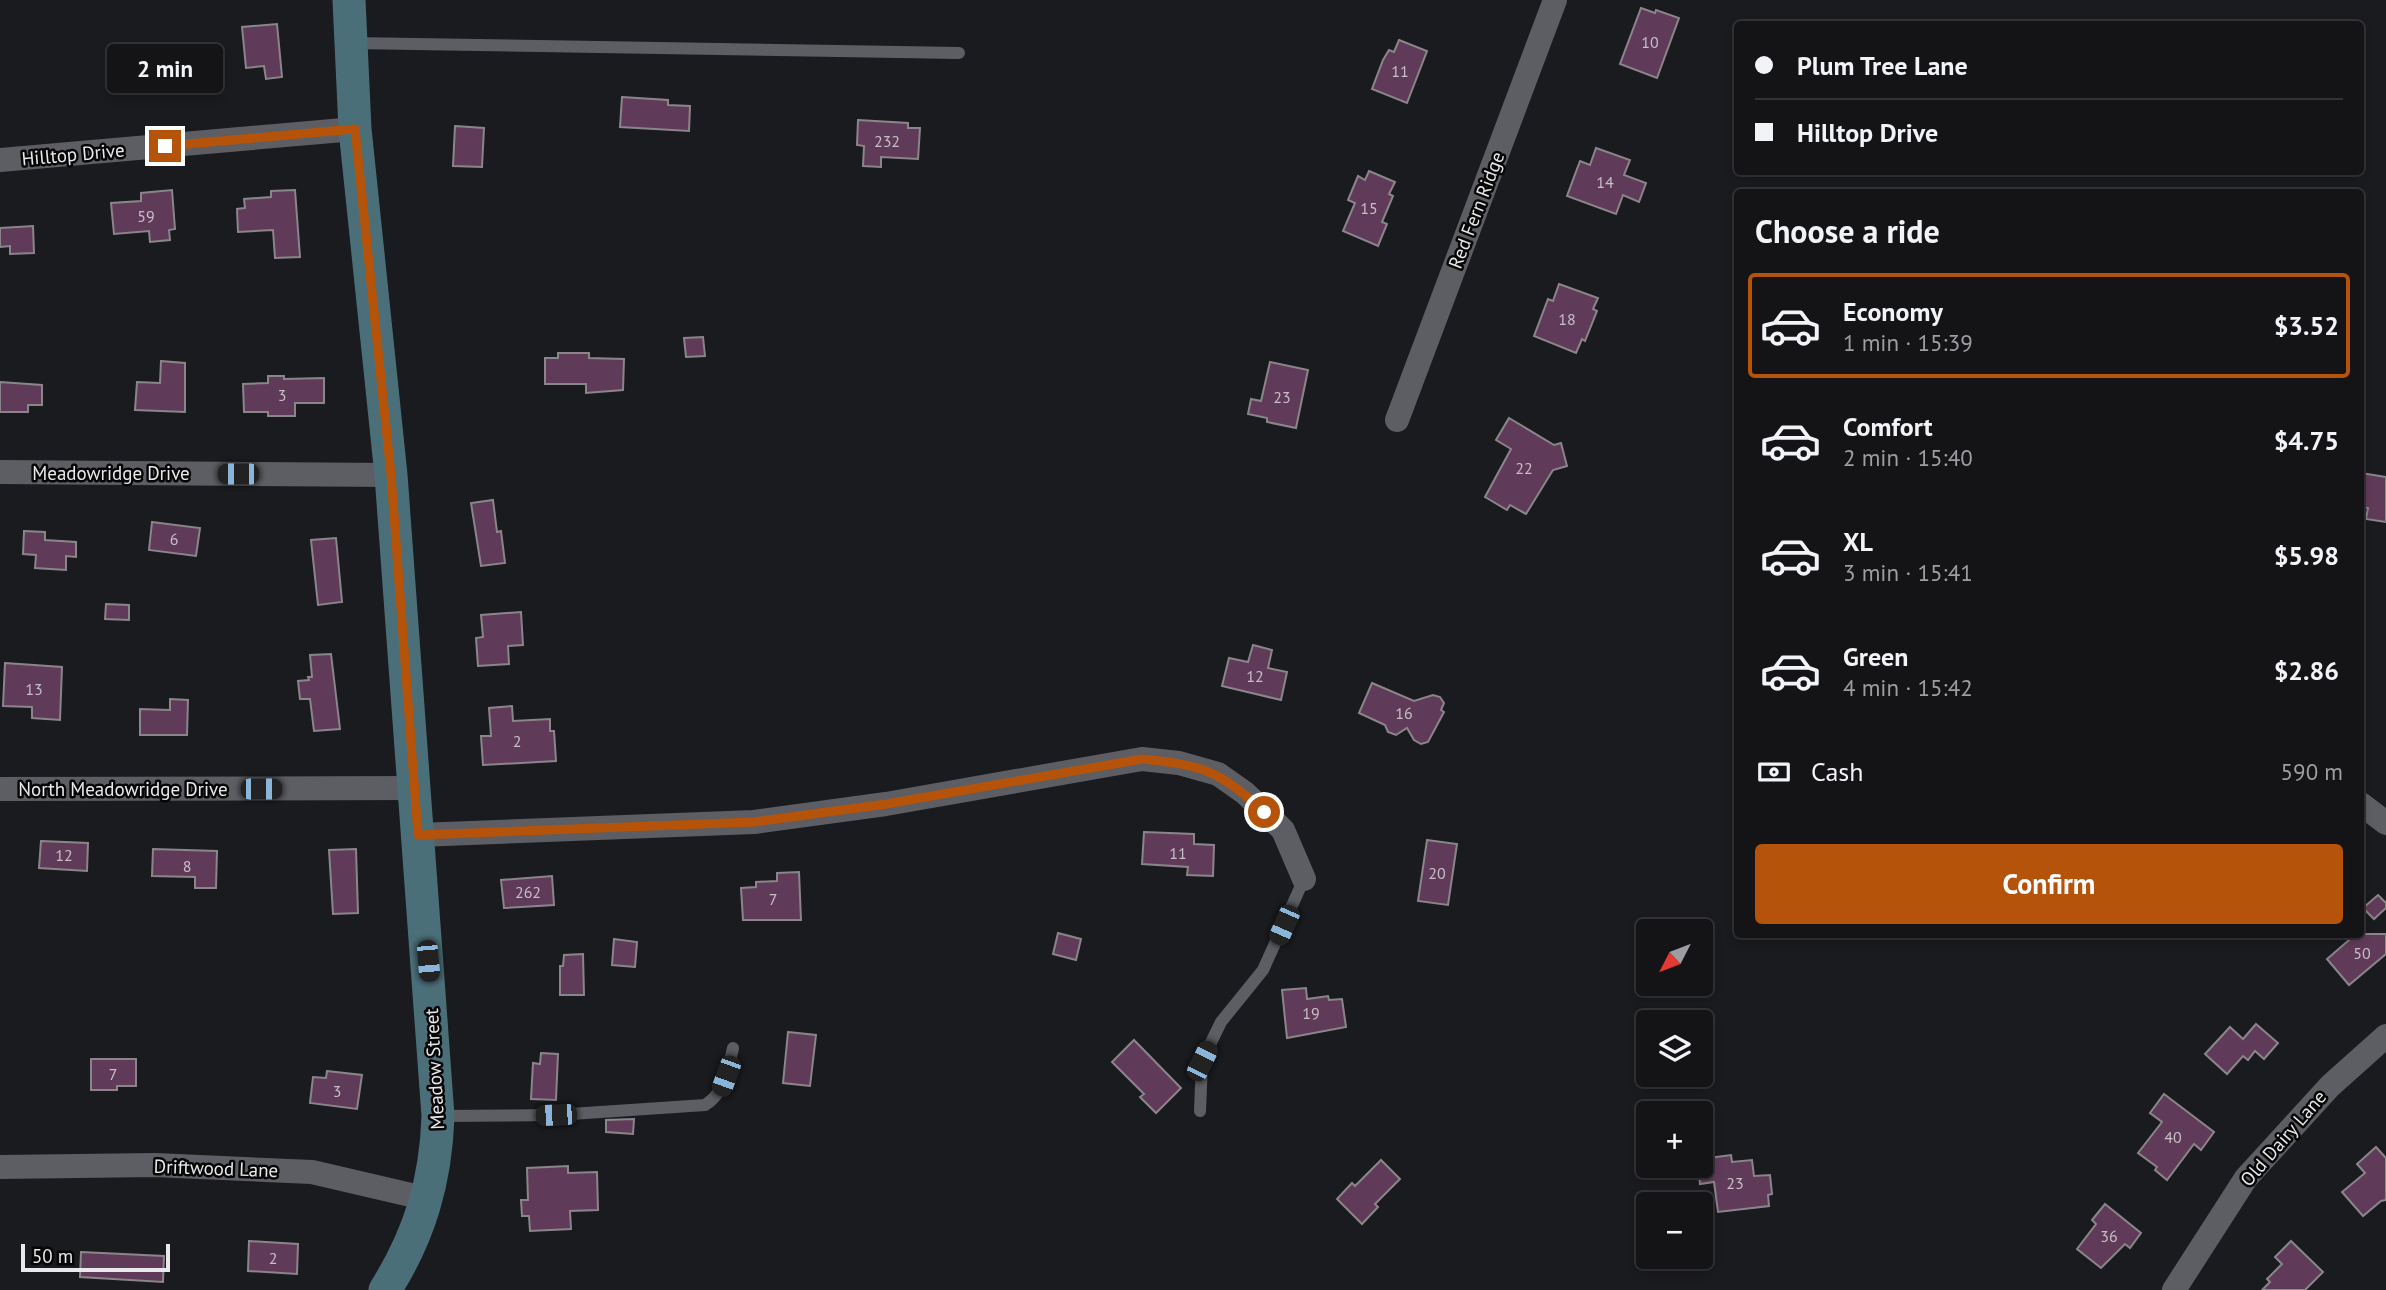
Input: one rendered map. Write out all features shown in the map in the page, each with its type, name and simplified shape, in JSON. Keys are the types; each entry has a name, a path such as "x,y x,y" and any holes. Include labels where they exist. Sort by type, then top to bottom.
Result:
{"street":[{"name":"Meadow Street","path":"349,0 355,129 391,475 438,1116 437,1147 428,1199 407,1254 386,1290"},
{"name":"Red Fern Ridge","path":"1397,420 1556,0"},
{"name":"Hilltop Drive","path":"0,160 355,129"},
{"name":"Meadowridge Drive","path":"0,472 391,475"},
{"path":"418,835 754,822 886,804 1142,759 1180,763 1218,774 1245,793 1283,830 1304,879"},
{"name":"North Meadowridge Drive","path":"0,789 413,788"},
{"path":"2364,806 2386,823"},
{"name":"Old Dairy Lane","path":"2174,1290 2246,1178 2330,1086 2386,1036"},
{"name":"Driftwood Lane","path":"0,1167 155,1166 312,1172 428,1199"}],"lane":[{"path":"352,43 959,53"},
{"path":"1200,1111 1202,1061 1222,1022 1263,970 1304,879"},
{"path":"438,1116 556,1115 705,1105 714,1100 721,1091 733,1048"}],"building":[{"path":"1641,8 1679,18 1657,78 1620,64"},
{"path":"277,24 282,77 266,79 264,66 246,68 242,27"},
{"path":"1399,40 1427,51 1407,103 1372,89 1383,60 1389,50 1394,52"},
{"path":"159,53 164,90 128,92 125,64 141,63 140,54"},
{"path":"622,97 668,100 668,105 690,106 689,131 620,127"},
{"path":"858,120 908,123 908,128 920,128 918,159 881,157 881,167 863,166 864,146 857,145"},
{"path":"455,126 484,128 482,167 453,166"},
{"path":"1596,148 1630,160 1624,175 1646,183 1639,202 1623,195 1616,214 1567,196 1580,161 1590,165"},
{"path":"1369,171 1395,182 1389,194 1393,196 1382,222 1387,224 1378,246 1343,231 1355,203 1348,200 1358,176 1365,180"},
{"path":"172,190 175,229 169,230 170,240 150,242 149,231 114,234 111,203 141,201 141,193"},
{"path":"295,190 300,257 275,258 273,230 238,232 237,209 245,208 244,199 271,197 271,191"},
{"path":"33,226 34,253 10,254 10,246 0,247 0,228"},
{"path":"1559,284 1598,298 1593,309 1597,311 1585,341 1582,339 1576,353 1534,336 1548,299 1553,301"},
{"path":"703,337 705,356 686,357 684,338"},
{"path":"558,353 589,353 589,358 624,359 623,390 586,393 586,384 545,384 545,358 558,358"},
{"path":"161,361 185,363 185,412 135,410 137,382 160,383"},
{"path":"1270,362 1308,370 1296,428 1267,422 1267,418 1248,414 1251,399 1261,401"},
{"path":"268,376 284,376 284,379 324,378 324,403 295,403 295,416 268,416 268,412 244,412 243,384 268,383"},
{"path":"0,382 42,385 42,405 28,405 28,412 0,412"},
{"path":"1509,418 1554,445 1561,443 1567,466 1553,470 1526,514 1510,505 1507,510 1485,497 1511,449 1496,440"},
{"path":"2364,473 2386,477 2386,522 2366,519 2368,508 2364,507"},
{"path":"493,500 505,563 481,566 471,503"},
{"path":"152,522 200,528 196,556 149,550"},
{"path":"24,531 45,532 45,540 76,542 76,557 66,556 66,570 35,568 36,555 23,554"},
{"path":"336,538 342,602 318,605 311,540"},
{"path":"106,604 129,605 129,620 105,619"},
{"path":"521,612 523,645 508,646 509,664 478,666 476,638 483,637 481,615"},
{"path":"1253,645 1272,650 1268,668 1287,672 1281,700 1222,686 1229,658 1248,662"},
{"path":"331,654 340,729 314,731 310,699 300,699 298,681 312,677 310,655"},
{"path":"5,663 62,667 60,720 32,718 32,707 3,706"},
{"path":"1372,683 1414,701 1433,695 1440,697 1444,703 1441,710 1444,712 1428,742 1421,744 1414,740 1407,728 1396,735 1388,732 1385,725 1359,713"},
{"path":"170,699 188,700 187,735 140,735 140,709 170,710"},
{"path":"512,706 513,721 550,719 550,731 554,731 556,761 483,765 481,736 491,736 489,708"},
{"path":"1144,832 1194,834 1194,844 1214,845 1213,876 1187,875 1188,867 1142,864"},
{"path":"1427,840 1457,844 1448,905 1418,901"},
{"path":"41,841 88,843 87,871 39,868"},
{"path":"153,849 217,851 216,888 195,888 195,877 152,876"},
{"path":"356,849 358,913 333,914 329,850"},
{"path":"799,872 801,920 743,920 741,888 756,887 756,882 777,881 777,873"},
{"path":"552,876 554,905 504,908 501,880"},
{"path":"2378,895 2386,903 2386,908 2374,919 2364,907"},
{"path":"1058,933 1081,939 1076,960 1053,954"},
{"path":"2364,934 2386,934 2386,954 2349,985 2327,959 2351,938 2364,938"},
{"path":"614,939 637,942 635,967 612,965"},
{"path":"583,954 584,995 560,995 560,966 563,966 564,955"},
{"path":"1306,988 1307,999 1328,996 1329,1000 1342,999 1346,1027 1287,1038 1282,990"},
{"path":"2256,1024 2278,1043 2264,1059 2255,1051 2248,1060 2243,1056 2227,1074 2205,1054 2230,1027 2243,1039"},
{"path":"788,1032 816,1035 810,1086 783,1083"},
{"path":"1134,1040 1181,1088 1156,1113 1140,1097 1144,1094 1112,1062"},
{"path":"541,1053 558,1054 556,1100 531,1099 533,1063 540,1064"},
{"path":"91,1059 136,1059 136,1086 117,1086 117,1090 91,1090"},
{"path":"327,1071 362,1075 357,1109 310,1103 313,1077 326,1078"},
{"path":"2164,1094 2214,1132 2201,1150 2194,1144 2167,1180 2155,1170 2157,1167 2138,1153 2162,1122 2150,1113"},
{"path":"634,1119 633,1134 606,1132 606,1120"},
{"path":"2376,1147 2386,1158 2386,1200 2363,1216 2342,1192 2365,1173 2357,1164"},
{"path":"1731,1155 1732,1162 1752,1160 1754,1176 1770,1175 1772,1194 1768,1195 1769,1206 1718,1212 1714,1182 1700,1184 1699,1178 1713,1178 1713,1157"},
{"path":"1381,1160 1400,1179 1375,1204 1378,1207 1362,1224 1337,1199 1352,1183 1355,1186"},
{"path":"568,1166 568,1173 597,1172 598,1210 570,1211 571,1229 530,1231 529,1216 522,1216 521,1200 528,1200 527,1168"},
{"path":"2105,1204 2141,1233 2130,1248 2125,1244 2101,1268 2077,1249 2096,1224 2092,1220"},
{"path":"249,1241 298,1244 297,1274 248,1271"},
{"path":"2291,1241 2323,1272 2305,1290 2262,1290 2270,1282 2267,1279 2282,1264 2275,1257"},
{"path":"81,1252 164,1256 163,1282 80,1277"}],"route":[{"path":"165,146 355,129 391,475 418,835 754,822 886,804 1142,759 1180,763 1218,774 1245,793 1264,812"}]}
